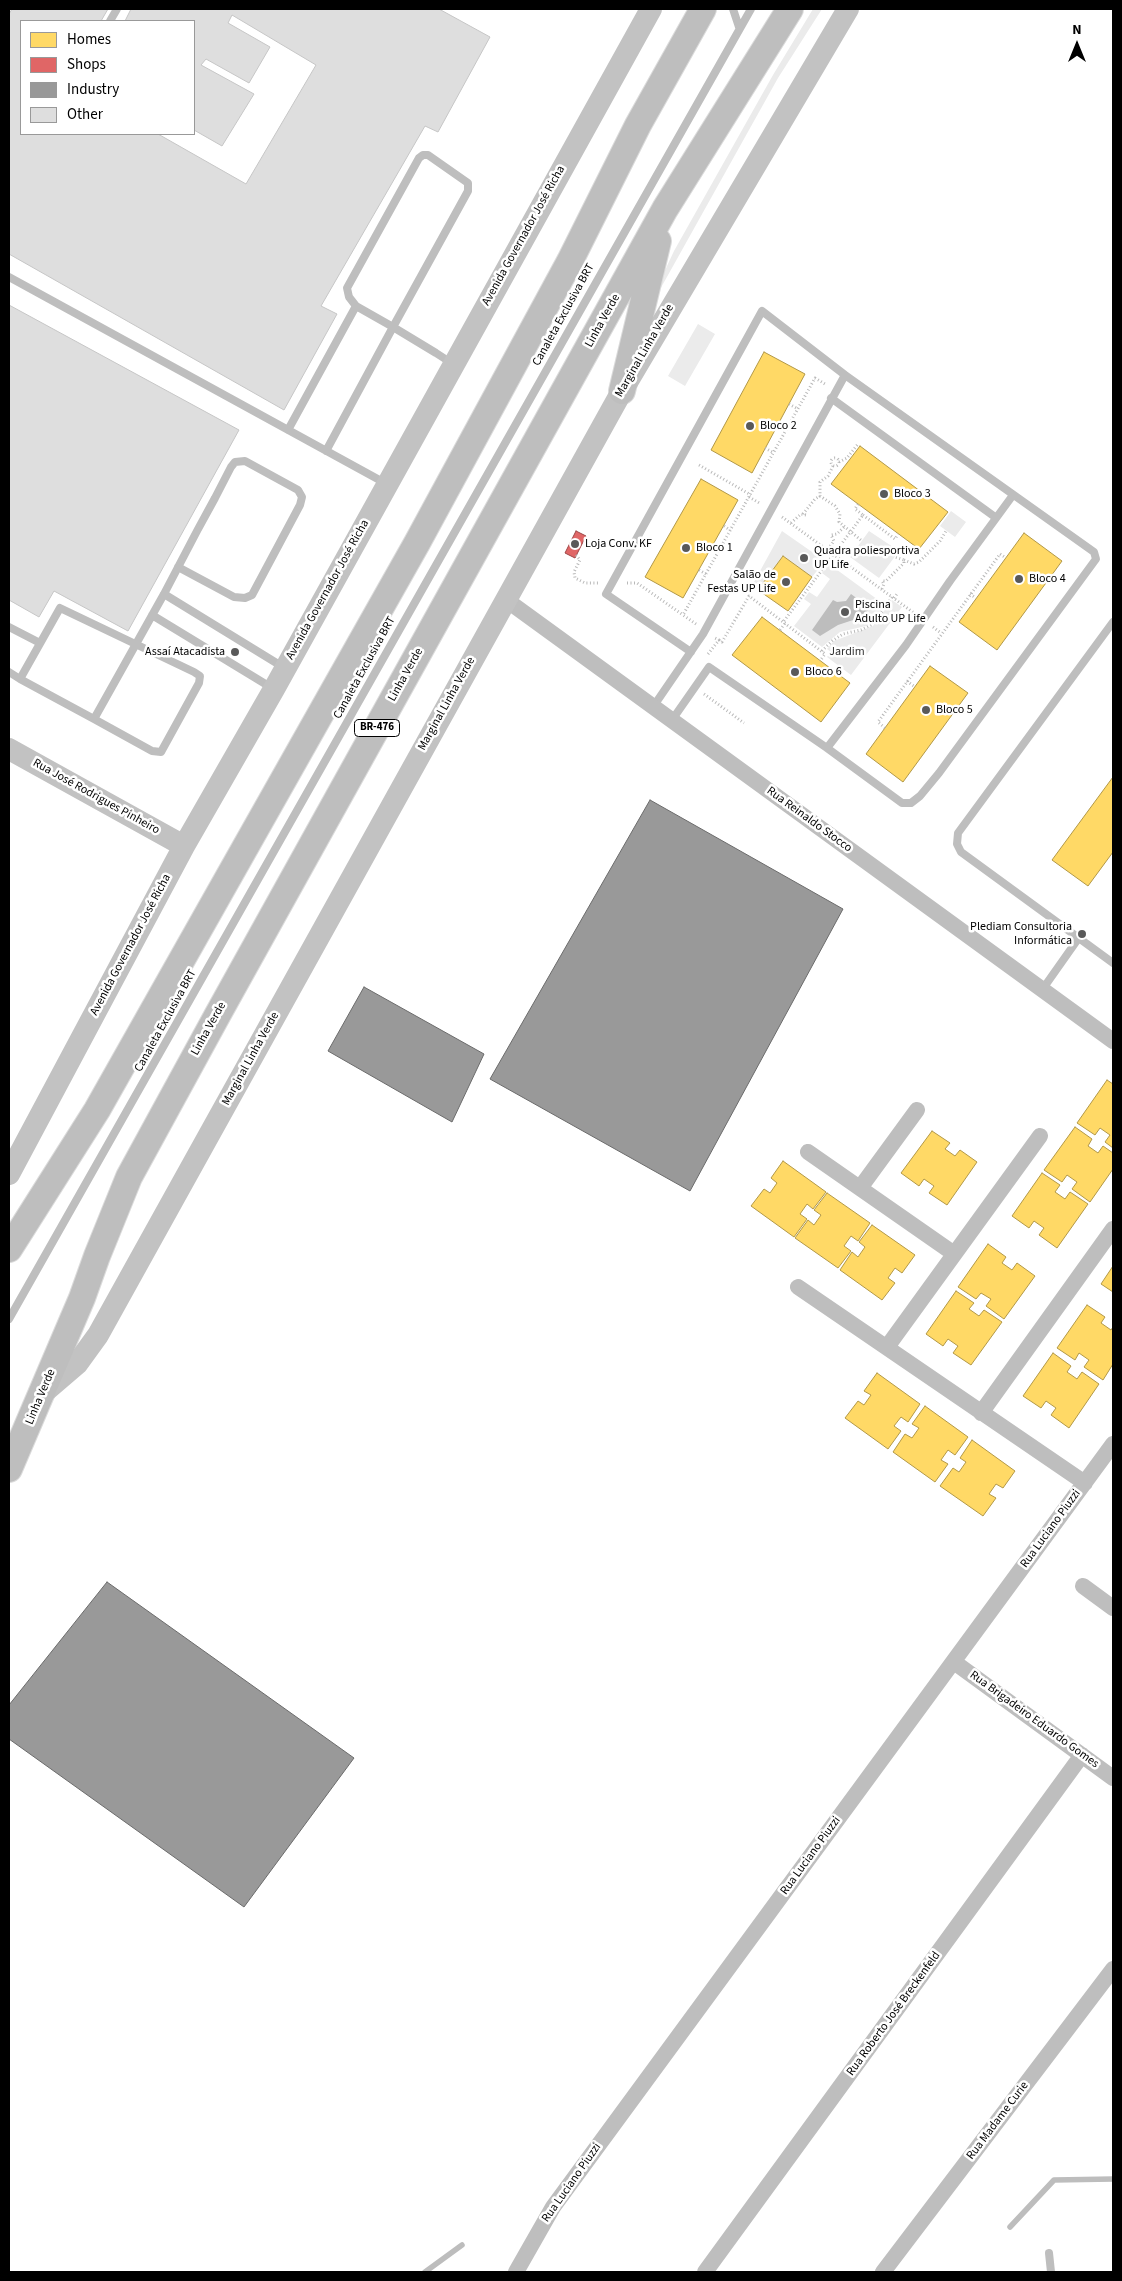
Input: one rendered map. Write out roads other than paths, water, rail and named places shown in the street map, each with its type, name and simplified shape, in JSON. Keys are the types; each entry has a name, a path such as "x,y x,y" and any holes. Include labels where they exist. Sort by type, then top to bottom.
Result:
{"highway":[{"path":"9,1250 97,1110 417,543 570,261 638,125 703,9"},
{"name":"Linha Verde","path":"9,1469 42,1394 129,1177 666,209 790,9"},
{"path":"622,391 666,209"}],"main road":[{"name":"Avenida Governador José Richa","path":"9,1174 184,846 274,688 651,9"},
{"name":"Marginal Linha Verde","path":"42,1394 77,1364 98,1335 622,391 848,9"},
{"name":"Rua José Rodrigues Pinheiro","path":"9,749 184,846"}],"street":[{"name":"Rua Reinaldo Stocco","path":"505,599 1113,1042"},
{"path":"860,1188 916,1110"},
{"path":"887,1347 953,1253 1040,1136"},
{"path":"808,1152 953,1253"},
{"path":"981,1413 1113,1229"},
{"path":"798,1287 1085,1483"},
{"name":"Rua Luciano Piuzzi","path":"516,2272 553,2207 1113,1444"},
{"path":"1083,1586 1113,1608"},
{"name":"Rua Brigadeiro Eduardo Gomes","path":"954,1662 1113,1778"},
{"name":"Rua Roberto José Breckenfeld","path":"705,2272 1082,1755"},
{"name":"Rua Madame Curie","path":"883,2272 1113,1969"}],"lane":[{"path":"111,20 117,9"},
{"path":"733,9 739,27"},
{"name":"Canaleta Exclusiva BRT","path":"9,1318 152,1069 739,27 751,9"},
{"path":"326,451 393,327 469,187 468,182 428,155 418,158 347,288 349,297 356,306 393,327 453,364"},
{"path":"9,277 387,484"},
{"path":"288,430 356,306"},
{"path":"672,720 709,667 827,748 902,803 911,803 920,796 939,773 1096,559 1094,552 845,375 762,312 606,594 691,652"},
{"path":"653,707 705,630 845,375"},
{"path":"831,398 995,517"},
{"path":"94,719 235,462 245,462 298,490 302,497 300,505 252,595 245,598 234,597 178,567"},
{"path":"827,748 906,645 995,517 1013,495"},
{"path":"164,594 285,668"},
{"path":"9,672 20,679 152,750 160,752 199,683 200,676 60,608 20,679"},
{"path":"152,615 274,688"},
{"path":"1113,622 1110,633 958,833 956,844 962,852 1113,963"},
{"path":"9,627 40,643"},
{"path":"1042,990 1078,939"},
{"path":"1049,2253 1051,2272"}],"waterway":[{"path":"1010,2227 1054,2180 1113,2179"},
{"path":"425,2272 462,2245"}],"place":[{"name":"Bloco 2","path":"750,426"},
{"name":"Bloco 3","path":"884,494"},
{"name":"Loja Conv. KF","path":"575,544"},
{"name":"Bloco 1","path":"686,548"},
{"name":"Quadra poliesportiva UP Life","path":"804,558"},
{"name":"Bloco 4","path":"1019,579"},
{"name":"Salão de Festas UP Life","path":"786,582"},
{"name":"Piscina Adulto UP Life","path":"845,612"},
{"name":"Assaí Atacadista","path":"235,652"},
{"name":"Bloco 6","path":"795,672"},
{"name":"Bloco 5","path":"926,710"},
{"name":"Plediam Consultoria Informática","path":"1082,934"}],"park label":[{"name":"Jardim","path":"847,652"}]}
